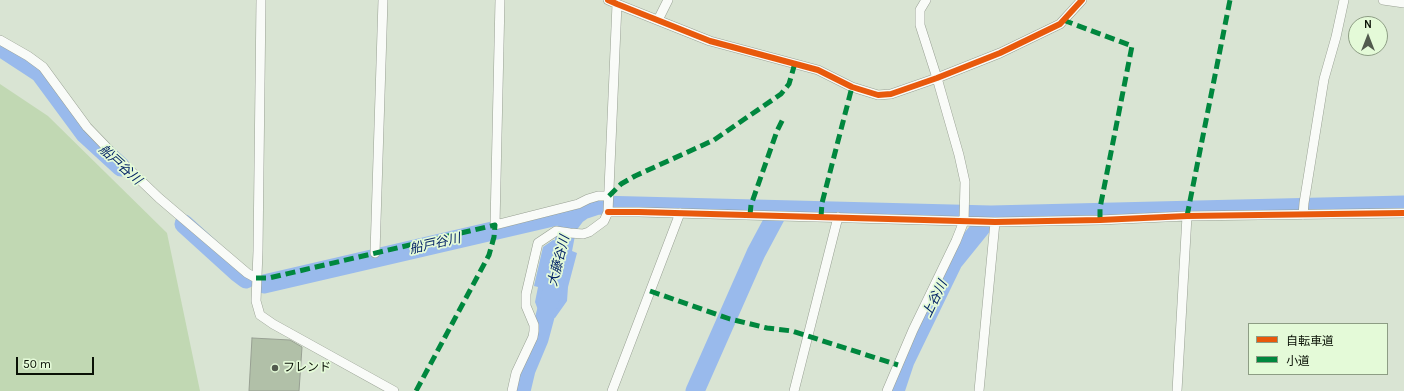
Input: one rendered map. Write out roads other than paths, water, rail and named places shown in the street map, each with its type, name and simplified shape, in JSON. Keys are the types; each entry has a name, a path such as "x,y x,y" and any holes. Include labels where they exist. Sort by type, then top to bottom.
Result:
{"street":[{"path":"261,0 258,251 256,278 256,301 260,315 273,324 394,391"},
{"path":"375,253 383,0"},
{"path":"500,0 495,225 578,204 598,196 609,205 680,213 838,218 964,216 988,222 1100,220 1303,210 1404,213"},
{"path":"658,20 668,0"},
{"path":"887,391 912,330 956,241 964,216 965,182 959,155 920,24 920,10 926,0"},
{"path":"512,391 516,374 534,331 534,325 526,306 526,294 538,242 556,231 583,234 589,232 604,221 609,205 614,2 710,41 818,70 852,87 878,95 891,94 937,78 1000,53 1060,24 1082,0"},
{"path":"1303,210 1324,79 1336,37 1344,0"},
{"path":"1383,0 1404,3"},
{"path":"0,40 28,56 43,67 87,127 114,155 160,198 247,273 256,278"},
{"path":"612,391 680,213"},
{"path":"1177,391 1187,216"},
{"path":"794,391 838,218"},
{"path":"979,391 988,222"}],"water":[{"path":"553,240 570,243 572,251 577,253 568,287 567,301 555,318 537,315 538,310 535,302 538,287 534,286 543,247"}],"waterway":[{"name":"船戸谷川","path":"0,47 40,73 85,134 121,167"},
{"name":"大藤谷川","path":"521,391 526,370 539,339 562,253 567,227 576,215 583,210 598,205 991,215 1404,205"},
{"name":"船戸谷川","path":"264,284 583,210"},
{"name":"上谷川","path":"695,391 756,253 779,210"},
{"name":"上谷川","path":"895,391 905,361 953,262 991,215"},
{"name":"船戸谷川","path":"184,224 246,279"}],"place":[{"name":"フレンド","path":"275,368"}]}
